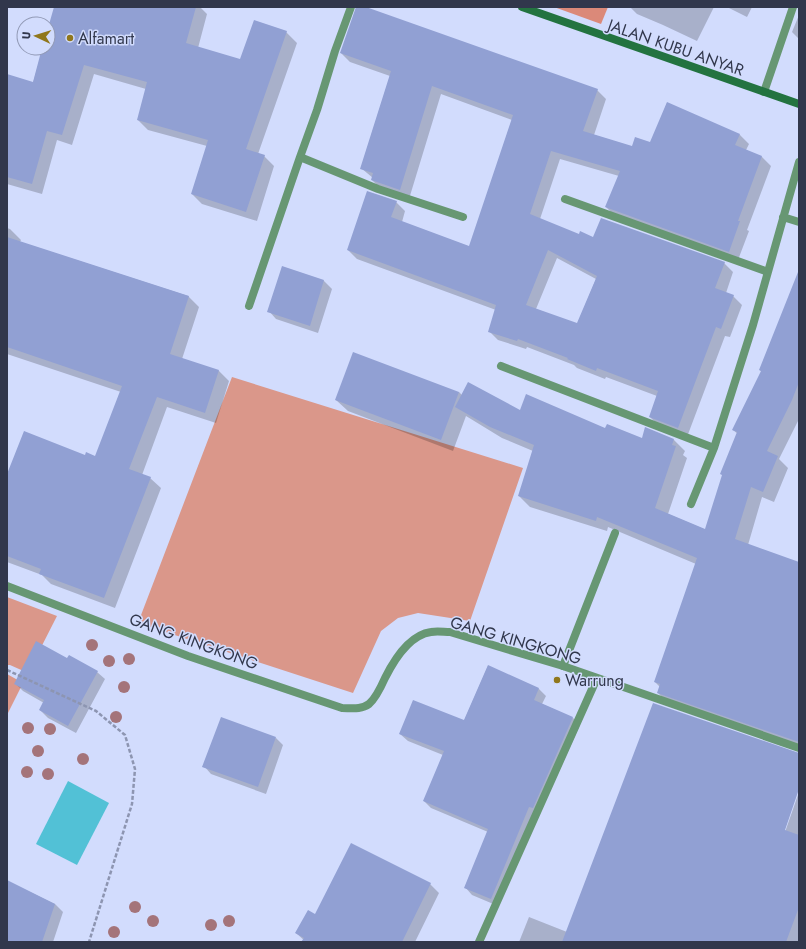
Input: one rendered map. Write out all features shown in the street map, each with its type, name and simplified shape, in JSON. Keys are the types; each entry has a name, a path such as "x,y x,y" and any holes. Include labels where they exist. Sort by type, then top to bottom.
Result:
{"street":[{"path":"249,306 317,110 335,50 351,7"},
{"name":"JALAN KUBU ANYAR","path":"522,7 799,104"},
{"path":"764,92 793,7"},
{"path":"300,157 378,189 463,217"},
{"path":"691,504 714,448 753,324 799,162"},
{"path":"565,199 768,272"},
{"path":"783,216 799,222"},
{"path":"501,366 714,448"},
{"path":"563,666 615,533"},
{"name":"GANG KINGKONG","path":"7,586 188,656 342,708 358,708 368,705 404,648 417,638 430,632 450,632 563,666 799,748"},
{"path":"479,942 597,678"}],"path":[{"path":"7,670 96,712 125,735 135,769 132,804 89,942"}],"shaded area":[{"path":"554,7 608,7 601,24"},
{"path":"232,377 523,468 470,621 418,613 398,618 381,631 353,693 138,623"},
{"path":"7,597 57,616 28,673 7,665"},
{"path":"7,674 23,683 7,715"}],"water":[{"path":"68,781 109,803 77,865 36,844"}],"building":[{"path":"54,7 196,7 186,43 240,59 254,20 287,31 246,149 265,155 246,212 191,194 208,140 137,120 147,82 84,65 62,135 47,131 32,184 7,177 7,74 33,82 40,56 56,56 56,16 51,16"},
{"path":"356,7 366,7 598,89 583,131 632,146 635,137 650,142 667,102 740,134 735,145 762,156 738,221 740,221 729,252 605,207 620,171 551,151 530,214 579,234 580,231 593,237 601,218 725,262 715,288 734,295 721,329 716,327 678,428 649,417 658,391 597,368 596,371 567,359 568,358 518,339 517,341 488,332 496,305 347,250 367,191 397,201 391,217 469,246 513,115 432,86 400,190 371,180 373,173 360,169 391,71 340,53","holes":["548,250 597,276 577,323 526,305"]},
{"path":"7,237 189,296 170,354 219,370 205,413 157,397 129,469 151,477 104,598 39,574 41,569 7,556 7,474 24,431 85,455 86,452 95,456 122,386 7,347"},
{"path":"282,266 324,280 310,326 267,312"},
{"path":"798,272 799,382 792,400 767,451 778,456 763,492 751,487 735,539 799,562 799,742 657,693 660,684 654,682 697,558 597,517 596,521 518,496 534,445 490,427 455,407 468,382 520,410 526,394 605,428 607,424 642,438 645,427 674,439 672,445 676,446 655,508 705,529 722,475 720,474 737,432 732,430 761,371 759,370"},
{"path":"353,352 459,392 441,440 335,400"},
{"path":"36,641 67,658 69,655 98,671 68,726 39,710 44,700 14,684"},
{"path":"488,665 539,688 534,700 573,717 533,808 529,807 491,899 464,888 488,829 423,801 444,751 399,734 413,700 464,720"},
{"path":"653,703 799,753 799,789 785,830 799,835 799,907 786,942 562,942"},
{"path":"221,717 276,737 258,787 202,767"},
{"path":"351,843 431,883 402,942 301,942 304,938 295,933 308,910 315,914"},
{"path":"7,880 55,904 42,942 7,942"}],"place":[{"name":"Alfamart","path":"70,38"},
{"name":"Warrung","path":"557,680"}]}
